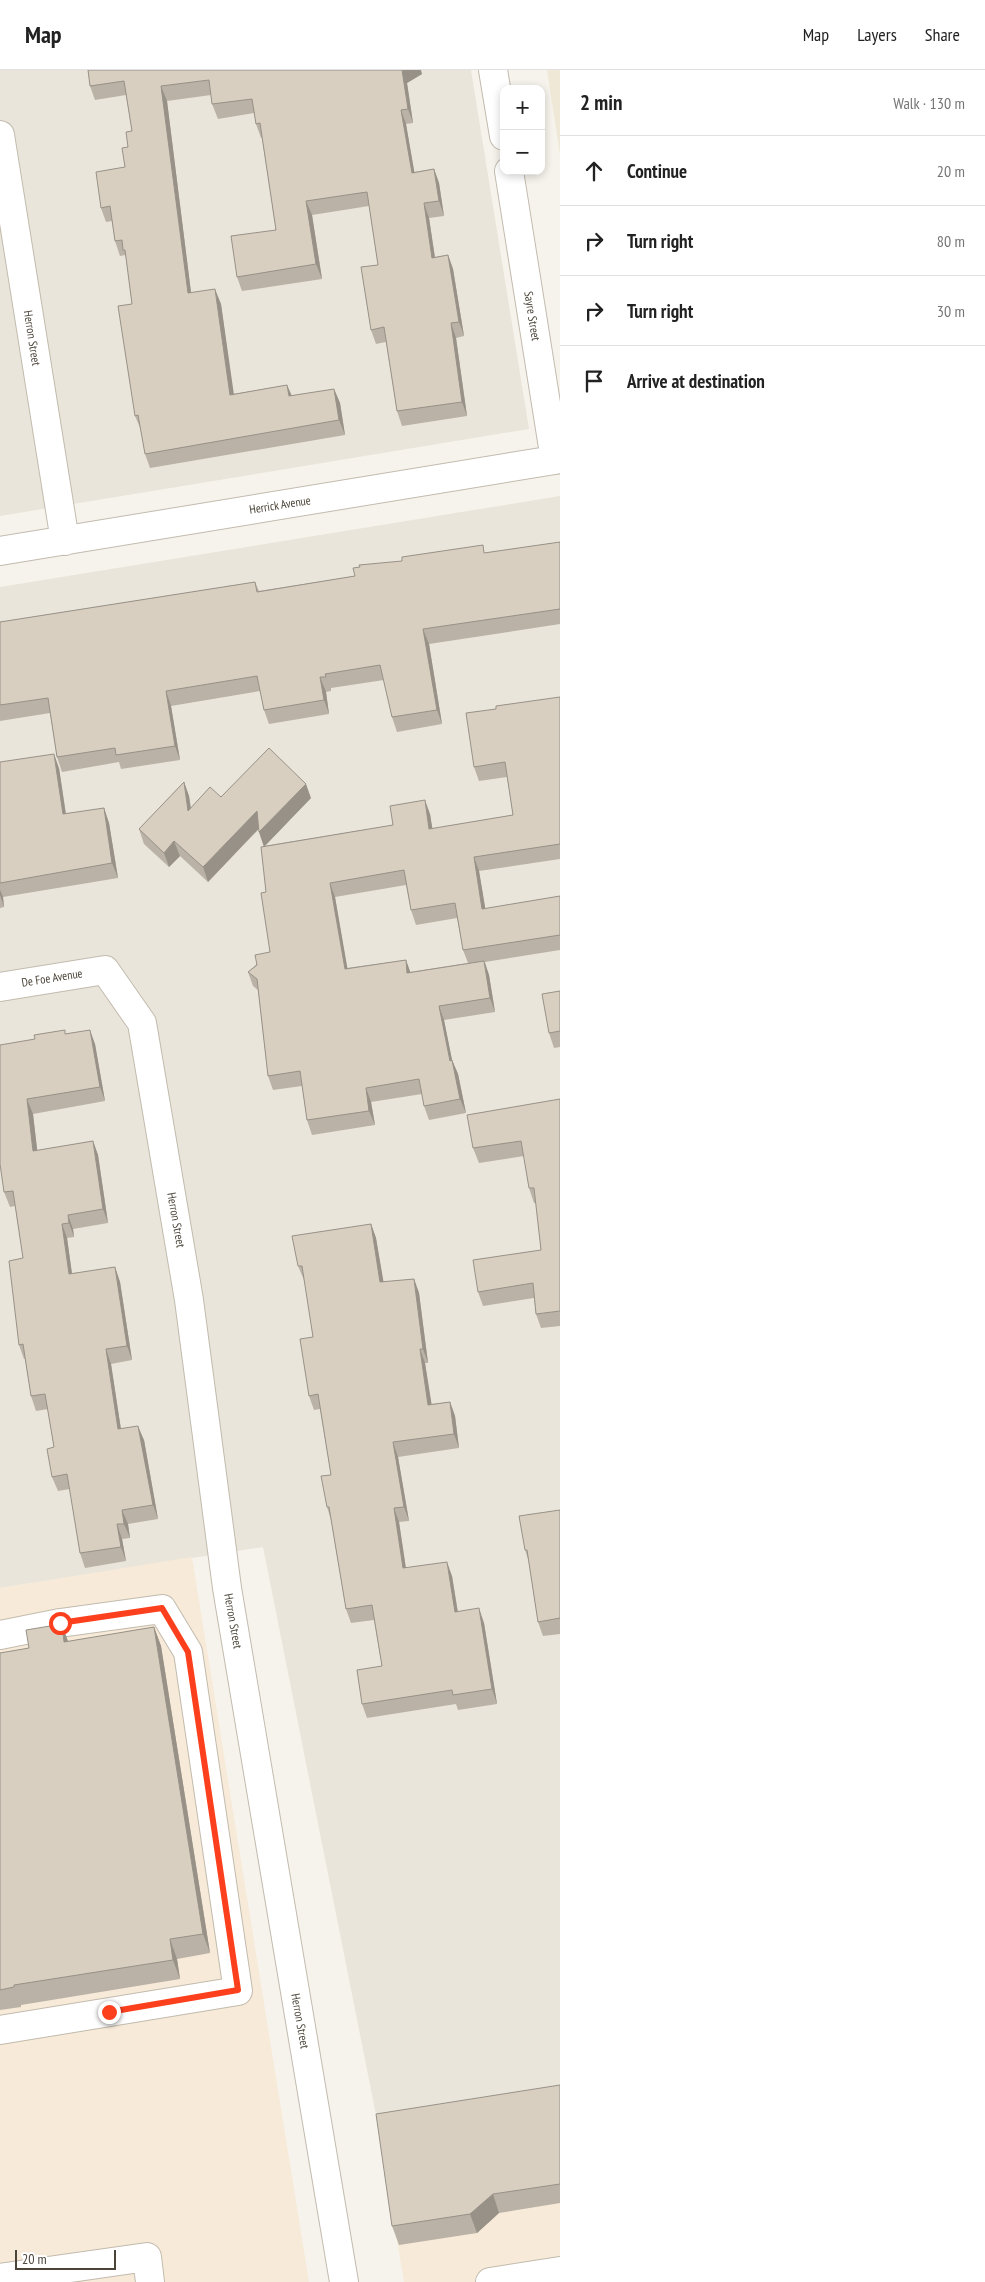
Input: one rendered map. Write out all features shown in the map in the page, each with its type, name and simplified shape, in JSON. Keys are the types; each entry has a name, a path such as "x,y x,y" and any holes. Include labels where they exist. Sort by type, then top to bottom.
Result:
{"street":[{"path":"493,70 503,130"},
{"name":"Herron Street","path":"0,135 65,540"},
{"name":"Sayre Street","path":"510,175 558,460"},
{"name":"Herrick Avenue","path":"0,551 558,460"},
{"name":"Herron Street","path":"105,970 142,1023 189,1300 227,1588 344,2282"},
{"name":"De Foe Avenue","path":"0,987 105,970"},
{"path":"0,1635 60,1623 162,1608 188,1652 238,1990 0,2030"},
{"path":"0,2278 147,2257 150,2282"},
{"path":"490,2282 560,2271"}],"shaded area":[{"path":"0,70 471,70 529,429 0,516"},
{"path":"547,70 560,70 560,154"},
{"path":"560,496 560,2092 377,2120 263,1547 0,1588 0,587"},
{"path":"192,1557 309,2282 0,2282 0,1588"},
{"path":"560,2092 560,2282 404,2282 377,2120"}],"building":[{"path":"88,70 402,70 408,109 401,110 412,173 434,169 439,201 424,203 432,258 448,255 459,322 451,323 462,402 397,411 384,327 371,330 361,267 378,265 367,192 306,201 316,264 237,277 231,236 276,230 260,123 256,124 252,99 212,104 209,80 161,86 188,293 215,289 230,395 287,385 289,396 334,389 339,420 145,454 138,415 135,416 118,306 132,304 125,250 123,250 122,240 115,241 110,206 101,208 96,172 125,167 122,148 128,147 126,132 132,131 124,81 90,86"},
{"path":"560,542 560,609 423,629 437,710 392,717 380,665 325,674 326,677 320,677 324,700 264,710 257,676 166,691 175,746 116,755 115,748 57,757 48,698 0,705 0,622 255,582 257,592 355,576 353,568 360,567 359,565 402,561 402,557 483,545 484,553"},
{"path":"560,697 560,844 474,857 482,909 560,896 560,935 463,950 455,903 411,910 404,870 330,883 345,969 406,960 407,973 484,961 490,998 439,1006 460,1099 424,1106 419,1079 366,1088 369,1111 307,1120 300,1071 268,1076 257,979 248,972 257,965 255,955 270,952 261,893 266,892 261,847 393,825 390,806 425,800 429,829 513,815 505,762 474,767 466,713 496,709 496,706"},
{"path":"269,748 306,784 259,832 257,811 203,867 174,841 164,853 139,829 184,782 188,811 210,787 221,797"},
{"path":"54,754 63,814 104,808 112,863 0,883 0,762"},
{"path":"560,991 560,1031 549,1033 542,994"},
{"path":"65,1030 65,1034 90,1030 100,1087 27,1099 33,1151 93,1141 103,1209 68,1215 69,1223 62,1224 69,1274 115,1267 127,1346 106,1349 118,1429 138,1426 153,1505 122,1510 124,1524 117,1524 121,1547 80,1553 67,1474 52,1477 47,1449 54,1447 45,1394 31,1396 23,1344 19,1345 9,1261 23,1258 13,1191 4,1192 0,1164 0,1045 35,1039 34,1035"},
{"path":"560,1099 560,1311 536,1314 533,1283 478,1292 473,1260 541,1250 534,1188 529,1188 521,1141 473,1148 467,1115"},
{"path":"371,1224 380,1282 414,1279 423,1349 420,1349 428,1405 450,1402 454,1434 393,1442 404,1507 394,1508 403,1568 447,1562 455,1612 479,1608 492,1689 453,1695 452,1690 362,1704 357,1670 382,1666 372,1605 346,1609 329,1507 327,1507 321,1476 331,1475 318,1394 309,1396 300,1339 313,1337 302,1266 298,1266 292,1236"},
{"path":"560,1510 560,1618 538,1622 527,1550 525,1550 519,1516"},
{"path":"62,1624 64,1642 154,1627 203,1934 170,1939 173,1960 14,1985 14,1987 0,1990 0,1653 29,1648 26,1630"},
{"path":"560,2085 560,2184 493,2194 470,2214 392,2226 376,2114"}],"route":[{"path":"60,1623 162,1608 188,1652 208,1799 238,1990 109,2012"}]}
